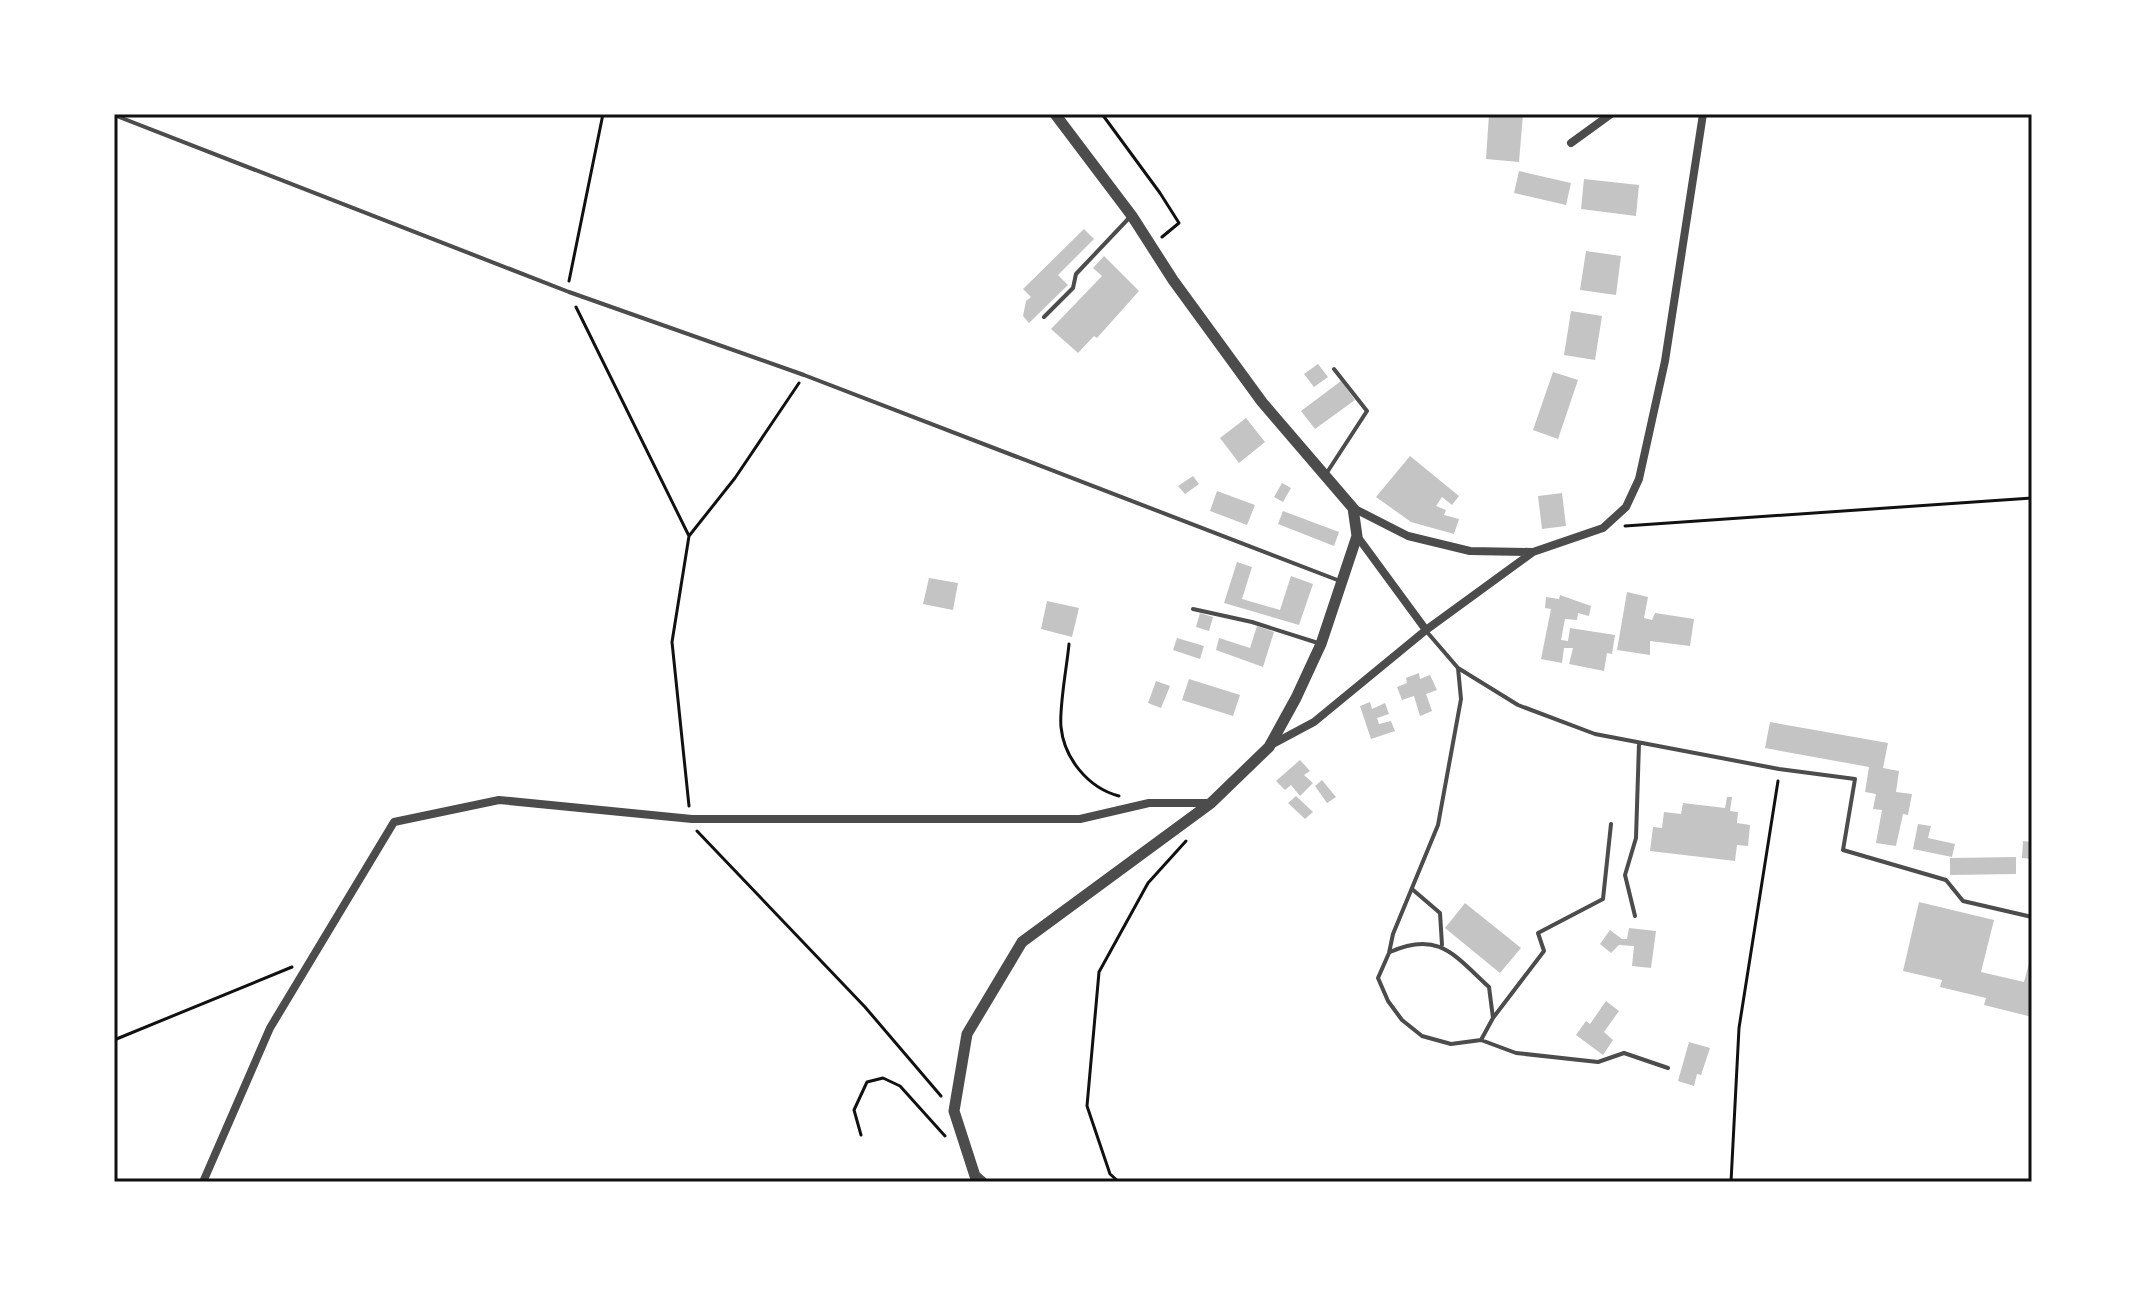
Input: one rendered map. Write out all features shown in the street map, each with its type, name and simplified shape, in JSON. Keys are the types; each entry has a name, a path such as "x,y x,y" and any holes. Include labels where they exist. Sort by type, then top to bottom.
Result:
{"street":[{"path":"1055,114 1132,216 1262,402 1353,508 1408,536 1470,551 1533,552"},
{"path":"1571,143 1611,114"},
{"path":"982,1182 975,1176 954,1111 967,1034 1022,942 1211,803 1269,747 1314,722 1426,630 1533,552 1603,528 1626,507 1639,479 1665,361 1703,114"},
{"path":"1269,747 1321,644 1357,536 1353,508"},
{"path":"1357,536 1426,630"},
{"path":"203,1182 270,1028 394,822 499,800 692,819 1080,819 1149,803 1211,803"}],"lane":[{"path":"114,115 569,292 804,375 1342,582"},
{"path":"1044,317 1073,288 1076,274 1132,216"},
{"path":"1325,476 1367,411 1334,369"},
{"path":"1193,609 1252,622 1321,644"},
{"path":"1426,630 1458,668 1518,705 1595,734 1779,769 1855,779 1843,850 1946,880 1963,901 2032,917"},
{"path":"1458,668 1461,699 1438,825 1378,978 1388,1001 1402,1020 1422,1036 1451,1044 1481,1040 1516,1053 1598,1062 1624,1053 1668,1068"},
{"path":"1635,916 1625,875 1636,838 1639,743"},
{"path":"1481,1040 1493,1018 1544,951 1538,933 1603,899 1611,824"},
{"path":"1412,889 1440,913 1442,946"},
{"path":"1389,953 1411,943 1442,946 1489,987 1493,1018"}],"path":[{"path":"603,114 569,275 569,292 689,536"},
{"path":"1102,114 1179,223 1150,245"},
{"path":"804,375 735,478 689,536 672,642 693,827 865,1007 954,1111"},
{"path":"1603,528 2032,498"},
{"path":"1069,644 1060,725 1067,751 1084,777 1106,793 1120,796"},
{"path":"1731,1182 1739,1028 1779,769"},
{"path":"1119,1182 1110,1174 1087,1106 1099,972 1148,883 1188,839"},
{"path":"114,1040 312,959"},
{"path":"861,1135 854,1110 867,1082 883,1078 900,1086 968,1157"}],"building":[{"path":"1489,114 1523,114 1519,162 1486,159"},
{"path":"1519,171 1571,183 1566,205 1514,193"},
{"path":"1584,179 1639,185 1636,216 1581,209"},
{"path":"1084,229 1094,239 1058,275 1068,285 1029,323 1023,316 1026,301 1031,297 1023,289"},
{"path":"1586,251 1621,256 1616,295 1580,290"},
{"path":"1104,256 1139,291 1097,338 1094,336 1078,353 1051,329 1102,276 1093,268"},
{"path":"1571,311 1602,316 1595,360 1564,355"},
{"path":"1318,364 1328,377 1314,387 1304,374"},
{"path":"1553,372 1578,380 1558,439 1533,430"},
{"path":"1341,381 1355,400 1315,429 1301,411"},
{"path":"1246,418 1265,442 1239,463 1220,438"},
{"path":"1410,456 1459,496 1452,505 1442,497 1436,506 1446,510 1444,515 1459,519 1454,534 1411,522 1376,497"},
{"path":"1193,476 1199,484 1185,494 1178,486"},
{"path":"1282,483 1291,488 1283,502 1274,497"},
{"path":"1217,491 1255,505 1247,525 1210,511"},
{"path":"1562,493 1566,526 1542,529 1538,496"},
{"path":"1283,511 1339,532 1334,546 1278,524"},
{"path":"1237,562 1252,567 1242,599 1280,610 1291,576 1313,584 1299,625 1224,603"},
{"path":"929,578 958,583 953,610 923,604"},
{"path":"1627,592 1648,597 1644,618 1652,620 1655,613 1694,619 1690,646 1650,641 1650,655 1617,650"},
{"path":"1560,595 1591,606 1589,616 1578,613 1577,620 1565,619 1561,640 1568,641 1570,628 1615,635 1612,654 1607,653 1604,671 1569,664 1573,648 1564,648 1562,663 1541,659 1551,609 1545,608 1546,597 1559,599"},
{"path":"1047,601 1079,608 1072,637 1041,629"},
{"path":"1200,613 1213,617 1209,631 1196,627"},
{"path":"1257,626 1274,632 1263,667 1216,650 1219,638 1250,648"},
{"path":"1177,638 1204,646 1200,659 1173,650"},
{"path":"1419,673 1420,679 1430,675 1437,690 1426,694 1432,711 1420,716 1414,696 1402,700 1397,687 1407,683 1406,678"},
{"path":"1189,679 1240,695 1233,716 1182,700"},
{"path":"1156,681 1170,686 1161,708 1148,703"},
{"path":"1370,702 1372,709 1385,703 1389,714 1377,718 1379,724 1391,721 1395,731 1371,739 1360,706"},
{"path":"1770,722 1888,743 1883,768 1899,771 1896,792 1912,794 1908,815 1903,814 1896,846 1876,843 1882,810 1873,809 1876,794 1865,792 1869,767 1765,748"},
{"path":"1300,760 1310,771 1304,775 1313,783 1300,796 1291,785 1285,790 1276,781"},
{"path":"1322,780 1336,797 1327,803 1315,786"},
{"path":"1296,796 1313,812 1305,819 1288,803"},
{"path":"1727,797 1732,797 1730,811 1738,812 1737,823 1750,825 1748,846 1737,845 1735,861 1650,851 1653,827 1662,828 1664,812 1681,814 1683,803 1725,808"},
{"path":"1918,824 1931,826 1928,838 1955,844 1952,857 1913,849"},
{"path":"2023,841 2032,842 2032,859 2022,858"},
{"path":"2016,857 2016,874 1950,875 1950,858"},
{"path":"1919,902 1994,920 1981,972 2024,982 2032,952 2032,1017 1984,1005 1986,998 1940,987 1942,980 1903,971"},
{"path":"1465,903 1521,948 1500,973 1445,928"},
{"path":"1629,928 1656,931 1651,968 1632,966 1634,946 1619,945 1611,953 1600,944 1610,930 1627,939"},
{"path":"1606,1001 1619,1011 1604,1032 1613,1040 1603,1055 1576,1035 1586,1021 1590,1024"},
{"path":"1689,1042 1710,1048 1694,1086 1678,1081"}]}
